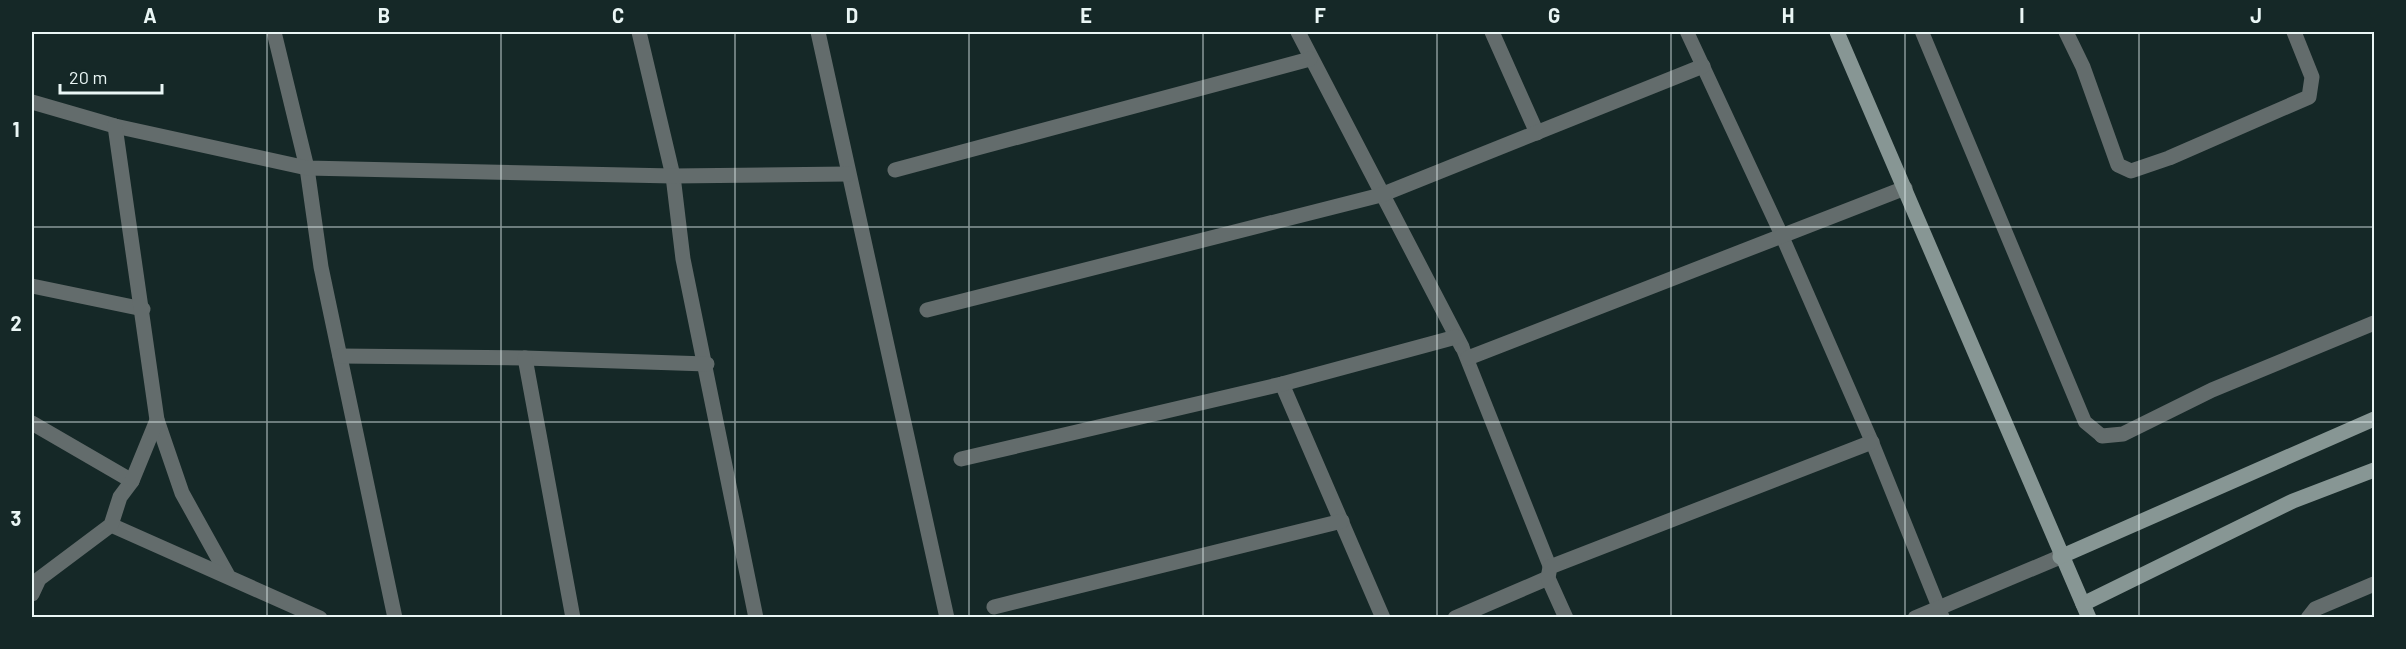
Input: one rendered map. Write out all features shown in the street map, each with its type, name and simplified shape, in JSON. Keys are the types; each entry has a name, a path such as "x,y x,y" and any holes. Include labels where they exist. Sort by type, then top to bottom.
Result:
{"main road":[{"path":"1838,32 2060,556 2086,610 2293,501 2374,470"},
{"path":"2060,556 2374,419"}],"street":[{"path":"274,32 307,168 321,267 395,618"},
{"path":"639,32 673,176 683,259 707,364 756,618"},
{"path":"818,32 947,618"},
{"path":"1298,32 1310,59 1462,347"},
{"path":"1492,32 1537,133"},
{"path":"2066,32 2083,67 2118,165 2131,171 2169,158 2309,97 2312,92 2312,77 2294,32"},
{"path":"895,170 1310,59"},
{"path":"927,309 1382,195 1703,66"},
{"path":"32,102 115,126 307,168 673,176 848,174"},
{"path":"115,126 143,309 157,420 182,494 227,574"},
{"path":"961,459 1282,384 1462,347 1782,236 1905,188"},
{"path":"32,286 143,309"},
{"path":"2102,436 2123,434 2212,390 2374,323"},
{"path":"340,356 525,358 707,364"},
{"path":"525,358 573,618"},
{"path":"1282,384 1383,618"},
{"path":"32,594 35,577 111,525 120,497 132,481 157,420"},
{"path":"32,423 132,481"},
{"path":"1455,618 1549,572 1872,442"},
{"path":"994,607 1342,521"},
{"path":"111,525 227,574 320,618"},
{"path":"1915,618 1941,612 2060,556"},
{"path":"1549,572 1566,618"},
{"path":"2307,618 2315,609 2374,584"}],"lane":[{"path":"1688,32 1782,236 1872,442 1941,612"},
{"path":"1922,32 2085,422 2102,436"},
{"path":"1462,347 1549,572"}]}
